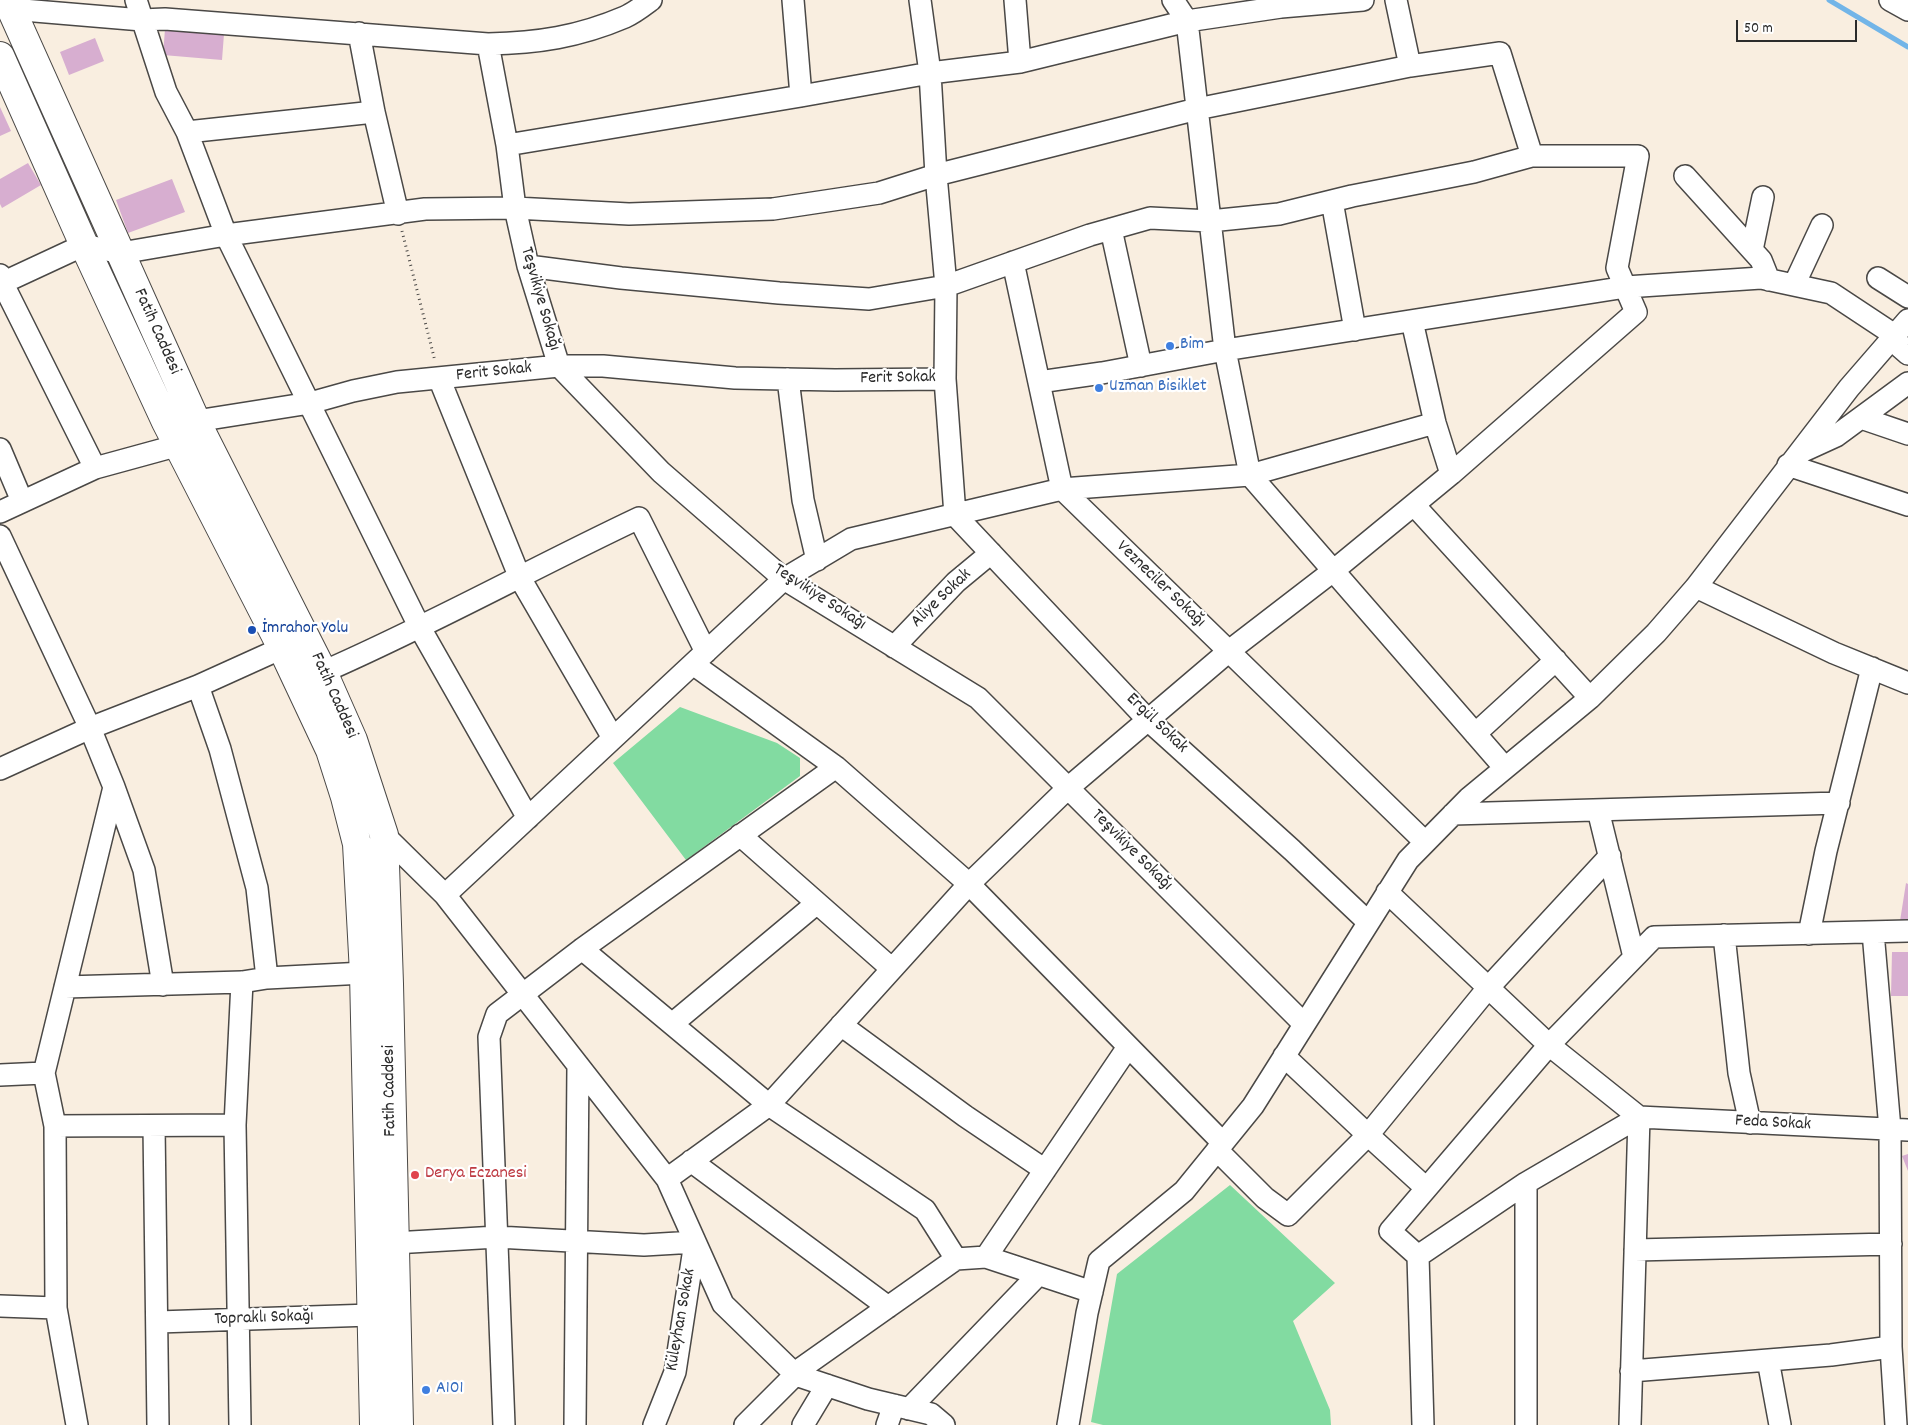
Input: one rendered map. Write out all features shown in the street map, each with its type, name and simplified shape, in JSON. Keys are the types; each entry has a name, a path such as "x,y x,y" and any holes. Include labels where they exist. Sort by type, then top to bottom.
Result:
{"main road":[{"name":"Fatih Caddesi","path":"9,4 196,421 323,672 353,740 384,835 390,994 399,1425"},
{"path":"0,56 8,96 84,245 166,422 282,648 330,750 345,797 357,844 364,973 374,1425"},
{"path":"229,544 253,531"}],"street":[{"path":"136,0 166,92 187,132 226,235 420,628 528,818"},
{"path":"9,4 142,20 165,19 488,44 530,43 575,35 627,16 652,0"},
{"path":"793,0 801,96"},
{"path":"920,0 930,73 936,175 946,286 945,379 955,515"},
{"path":"1015,0 1020,62"},
{"path":"1173,0 1187,21 1225,350 1250,475 1505,768"},
{"path":"507,145 930,73 1020,62 1187,21 1279,3 1363,0"},
{"path":"1396,0 1410,66"},
{"path":"1890,0 1908,10"},
{"path":"359,34 374,112 398,214"},
{"name":"Teşvikiye Sokağı","path":"488,44 507,145 514,208 528,266 559,366 661,472 784,579 978,698 1304,1024"},
{"path":"95,468 1,281 84,245 122,253 226,235 425,209 514,208 629,214 773,209 879,194 936,175 1197,109 1410,66 1500,54 1532,156"},
{"path":"187,132 374,112"},
{"path":"528,266 621,278 779,294 869,299 946,286 1111,229 1150,218 1210,221 1278,214 1474,172 1532,156 1638,156 1617,268 1636,312 1451,474 1333,571 1229,651 1068,788 969,884 769,1104 667,1179"},
{"path":"1685,176 1761,260 1769,280"},
{"path":"1752,250 1763,198"},
{"path":"1332,201 1355,330"},
{"path":"1794,285 1822,225"},
{"path":"1111,229 1141,366"},
{"path":"1013,262 1062,489"},
{"path":"1039,382 1141,366 1225,350 1626,288 1762,278 1831,293 1902,328"},
{"path":"1878,278 1908,297"},
{"path":"1412,321 1435,423 1451,474"},
{"path":"1902,328 1900,347 1908,354"},
{"path":"1068,1425 1087,1313 1099,1261 1184,1191 1253,1106 1408,860 1469,798 1590,698 1656,633 1696,587 1849,388 1902,328"},
{"name":"Ferit Sokak","path":"166,422 196,421 310,403 353,390 397,382 559,366 603,366 735,378 945,379"},
{"path":"439,378 520,578 613,738"},
{"path":"788,379 803,500 817,560"},
{"path":"1794,459 1836,436 1908,383"},
{"path":"1861,418 1908,434"},
{"path":"445,895 784,579 851,539 1062,489 1250,475 1435,423"},
{"path":"0,512 95,468 179,445"},
{"path":"0,449 22,501"},
{"path":"1794,459 1908,505"},
{"name":"Vezneciler Sokağı","path":"1062,489 1425,842"},
{"path":"1414,505 1590,698"},
{"name":"Ergül Sokak","path":"955,515 1148,720 1292,850 1368,922"},
{"path":"323,672 420,628 638,518 699,658 836,766 969,884 1128,1047 1265,1198 1288,1215 1368,1135 1488,988 1610,856"},
{"path":"0,536 90,728 114,787 144,870 163,985"},
{"name":"Aliye Sokak","path":"894,646 956,582 991,554"},
{"path":"1696,587 1834,653 1908,683"},
{"path":"0,769 90,728 198,686 282,648"},
{"path":"1476,734 1556,660"},
{"path":"1809,934 1826,851 1872,668"},
{"path":"198,686 220,749 256,888 267,978"},
{"path":"504,1425 489,1037 497,1014 582,949 836,766"},
{"path":"76,1425 56,1308 55,1126 44,1073 114,787"},
{"path":"1453,814 1839,803"},
{"path":"1598,810 1634,957"},
{"path":"384,835 445,895 667,1179 723,1304 796,1375 868,1399 931,1414 944,1425"},
{"path":"740,835 892,969"},
{"path":"1387,892 1549,1045 1639,1117"},
{"path":"672,1024 817,903"},
{"path":"1873,932 1899,1130 1891,1244 1891,1347 1899,1413"},
{"path":"1422,1425 1418,1256 1390,1231 1549,1045 1634,957 1654,937 1908,932"},
{"path":"1724,936 1739,1073 1750,1123"},
{"path":"582,949 769,1104 925,1210 956,1259"},
{"path":"64,987 242,982 267,978 364,973"},
{"path":"240,1425 235,1125 242,982"},
{"path":"841,1025 965,1116 1045,1170"},
{"path":"986,1257 1128,1047"},
{"path":"1284,1056 1426,1188"},
{"path":"575,1425 578,1065"},
{"path":"0,1075 44,1073"},
{"path":"1418,1256 1526,1184 1639,1117"},
{"path":"1630,1425 1639,1117"},
{"name":"Feda Sokak","path":"1639,1117 1899,1130"},
{"path":"55,1126 235,1125"},
{"path":"154,1126 158,1425"},
{"path":"691,1162 888,1307"},
{"path":"1526,1184 1526,1425"},
{"path":"394,1243 497,1237 644,1245 695,1242"},
{"name":"Küleyhan Sokak","path":"654,1425 675,1372 695,1242"},
{"path":"1635,1250 1891,1244"},
{"path":"744,1425 803,1367 956,1259 986,1257 1092,1292"},
{"path":"887,1425 902,1407 1038,1275"},
{"path":"0,1306 56,1308"},
{"name":"Topraklı Sokağı","path":"158,1322 371,1315"},
{"path":"1631,1371 1831,1356 1891,1347"},
{"path":"1768,1360 1780,1425"},
{"path":"804,1425 826,1385"}],"path":[{"path":"398,214 439,378"}],"green space":[{"path":"680,707 777,743 800,758 800,776 686,860 613,763"},
{"path":"1230,1185 1335,1283 1293,1321 1330,1410 1331,1425 1103,1425 1091,1422 1117,1274"}],"building":[{"path":"165,29 224,34 222,60 163,55"},
{"path":"95,38 104,61 69,75 60,52"},
{"path":"0,107 11,131 0,136"},
{"path":"28,163 41,185 2,208 0,204 0,179"},
{"path":"172,179 185,212 128,233 116,200"},
{"path":"1906,883 1908,884 1908,923 1900,921"},
{"path":"1892,952 1908,952 1908,996 1891,996"},
{"path":"1908,1154 1908,1171 1902,1156"}],"waterway":[{"path":"1829,0 1908,47"}],"place":[{"name":"Bim","path":"1170,346"},
{"name":"Uzman Bisiklet","path":"1099,388"},
{"name":"İmrahor Yolu","path":"252,630"},
{"name":"Derya Eczanesi","path":"415,1175"},
{"name":"A101","path":"426,1390"}]}
